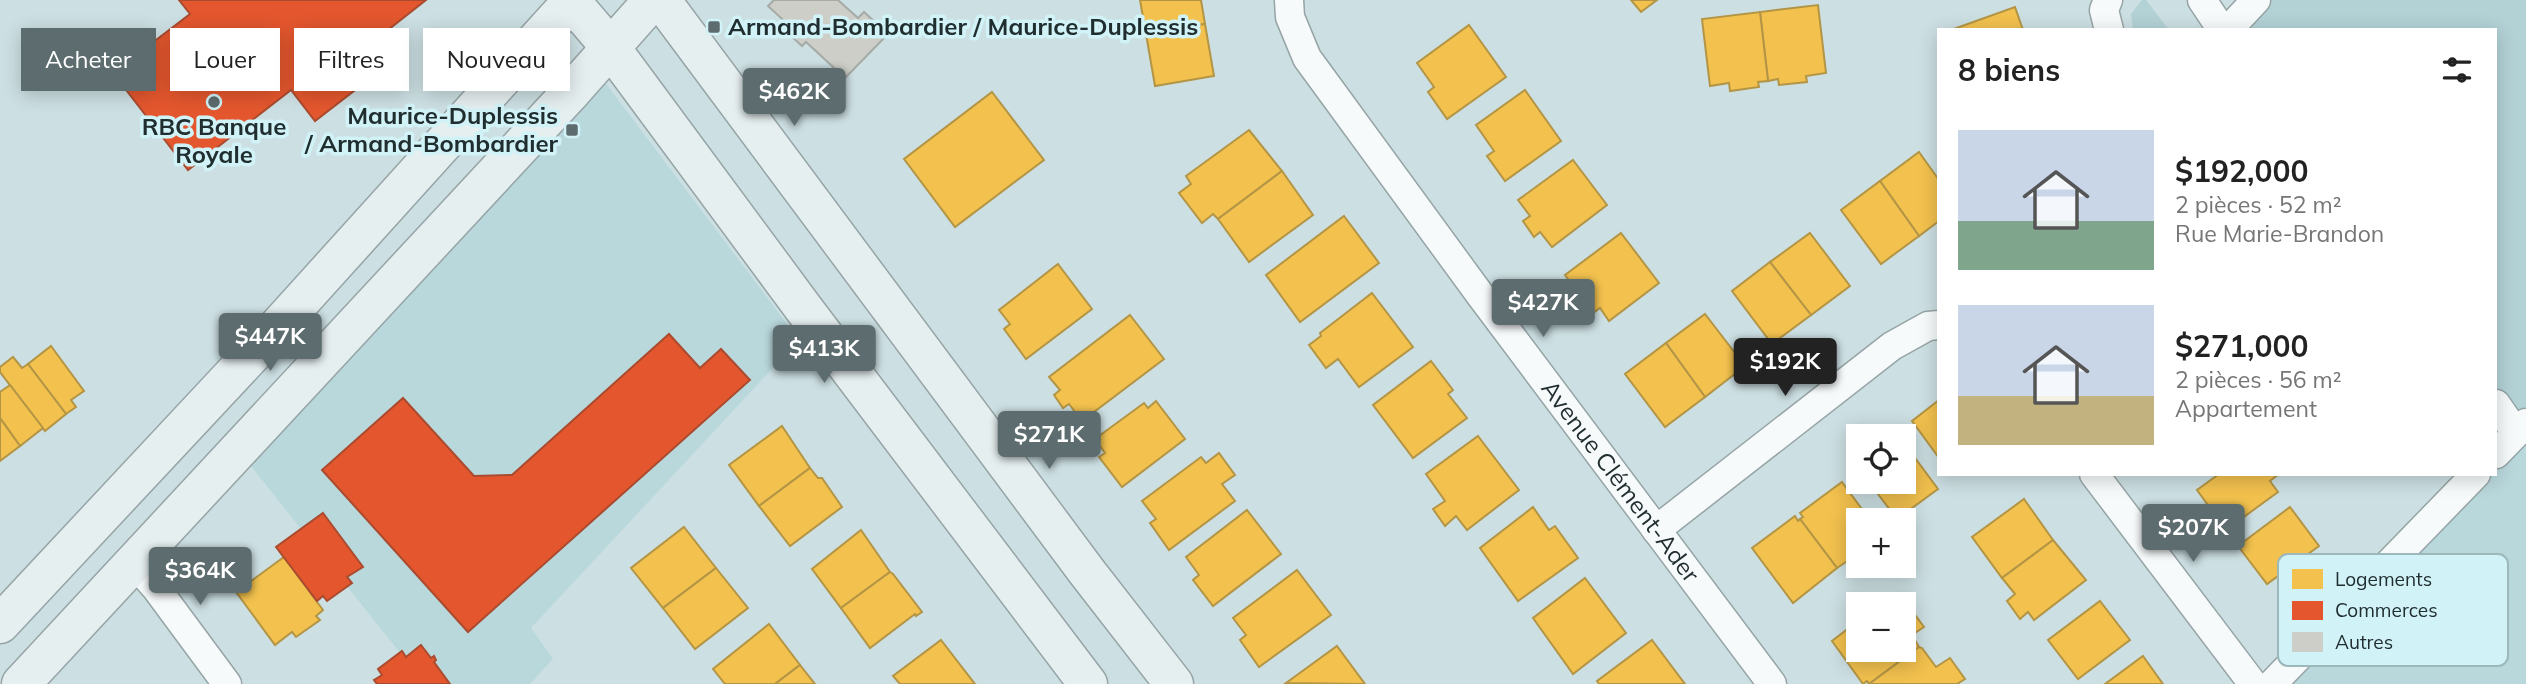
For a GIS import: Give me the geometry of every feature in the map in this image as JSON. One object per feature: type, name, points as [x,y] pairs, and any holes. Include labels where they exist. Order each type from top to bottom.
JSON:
[{"type":"street","points":[[21,684],[653,0]]},
{"type":"street","points":[[661,0],[1087,572],[1174,684]]},
{"type":"street","name":"Avenue Clément-Ader","points":[[1289,0],[1290,17],[1307,58],[1481,296],[1772,684]]},
{"type":"street","points":[[2108,0],[2104,10],[2108,28]]},
{"type":"street","points":[[2202,0],[2221,28]]},
{"type":"street","points":[[2230,28],[2256,0]]},
{"type":"street","points":[[0,624],[273,332],[572,1],[611,48],[1087,684]]},
{"type":"street","points":[[1656,530],[1892,346],[1928,326],[1937,326]]},
{"type":"street","points":[[273,332],[310,372]]},
{"type":"street","points":[[2497,405],[2521,428],[2497,453]]},
{"type":"street","points":[[2096,476],[2253,684]]},
{"type":"street","points":[[2398,554],[2474,476]]},
{"type":"street","points":[[133,562],[156,588],[227,684]]},
{"type":"street","points":[[2272,684],[2289,666]]},
{"type":"shaded area","points":[[2142,0],[2146,0],[2167,28],[2133,28],[2131,14]]},
{"type":"shaded area","points":[[2256,0],[2526,0],[2526,423],[2497,405],[2497,28],[2230,28]]},
{"type":"shaded area","points":[[601,77],[799,340],[531,628],[553,659],[530,684],[425,684],[250,465]]},
{"type":"shaded area","points":[[2526,423],[2526,684],[2261,684],[2279,666],[2508,666],[2508,554],[2393,554],[2472,476],[2497,476],[2497,452]]},
{"type":"building: Logements","points":[[1140,0],[1201,0],[1205,24],[1146,34]]},
{"type":"building: Logements","points":[[1631,0],[1657,0],[1641,12]]},
{"type":"building: Logements","points":[[1818,5],[1826,73],[1806,76],[1807,82],[1779,85],[1778,79],[1768,81],[1760,12]]},
{"type":"building: Logements","points":[[2015,7],[2022,28],[1957,28]]},
{"type":"building: Logements","points":[[1760,12],[1768,81],[1758,82],[1759,87],[1730,91],[1729,83],[1710,86],[1702,19]]},
{"type":"building: Logements","points":[[1205,24],[1214,76],[1155,86],[1146,34]]},
{"type":"building: Logements","points":[[1469,25],[1506,77],[1447,119],[1428,92],[1434,87],[1417,63]]},
{"type":"building: Logements","points":[[1525,90],[1561,141],[1505,181],[1487,156],[1494,151],[1476,125]]},
{"type":"building: Logements","points":[[992,92],[1044,160],[955,227],[904,159]]},
{"type":"building: Logements","points":[[1249,130],[1282,171],[1218,219],[1213,214],[1202,223],[1179,193],[1191,184],[1186,176]]},
{"type":"building: Logements","points":[[1919,152],[1937,177],[1937,222],[1919,236],[1880,181]]},
{"type":"building: Logements","points":[[1573,160],[1607,205],[1552,247],[1540,232],[1534,237],[1523,221],[1530,216],[1518,200]]},
{"type":"building: Logements","points":[[1282,171],[1313,215],[1249,262],[1218,219]]},
{"type":"building: Logements","points":[[1880,181],[1919,236],[1881,264],[1841,210]]},
{"type":"building: Logements","points":[[1344,216],[1379,263],[1300,322],[1266,275]]},
{"type":"building: Logements","points":[[1621,233],[1659,283],[1609,321],[1600,308],[1593,313],[1565,275]]},
{"type":"building: Logements","points":[[1810,233],[1850,286],[1811,315],[1770,262]]},
{"type":"building: Logements","points":[[1770,262],[1811,315],[1772,344],[1732,291]]},
{"type":"building: Logements","points":[[1058,264],[1092,309],[1026,359],[1004,329],[1010,324],[999,310]]},
{"type":"building: Logements","points":[[1372,293],[1413,347],[1359,387],[1338,359],[1326,368],[1309,345],[1321,336],[1320,333]]},
{"type":"building: Logements","points":[[1705,314],[1745,366],[1705,397],[1666,343]]},
{"type":"building: Logements","points":[[1130,315],[1164,359],[1082,421],[1069,404],[1063,408],[1054,395],[1060,390],[1049,377]]},
{"type":"building: Logements","points":[[1666,343],[1705,397],[1665,427],[1625,374]]},
{"type":"building: Logements","points":[[51,346],[84,391],[71,400],[76,407],[66,414],[28,364]]},
{"type":"building: Logements","points":[[13,357],[22,368],[28,364],[66,414],[45,431],[0,372],[0,367]]},
{"type":"building: Logements","points":[[1431,361],[1453,390],[1448,394],[1467,418],[1413,458],[1373,405]]},
{"type":"building: Logements","points":[[10,385],[43,428],[20,446],[0,418],[0,392]]},
{"type":"building: Logements","points":[[1156,401],[1185,439],[1122,487],[1099,457],[1105,453],[1095,439],[1144,403],[1148,408]]},
{"type":"building: Logements","points":[[1937,402],[1937,455],[1916,424],[1912,421]]},
{"type":"building: Logements","points":[[0,418],[20,446],[0,461]]},
{"type":"building: Logements","points":[[782,426],[810,468],[759,506],[729,465]]},
{"type":"building: Logements","points":[[1478,436],[1519,490],[1467,530],[1456,516],[1445,526],[1433,509],[1445,501],[1426,474]]},
{"type":"building: Logements","points":[[1219,453],[1235,475],[1222,484],[1235,501],[1169,550],[1150,523],[1156,519],[1142,501],[1201,457],[1206,463]]},
{"type":"building: Logements","points":[[1916,459],[1938,489],[1912,508],[1889,508],[1878,494],[1916,494]]},
{"type":"building: Logements","points":[[810,468],[818,478],[822,478],[842,507],[790,546],[759,506]]},
{"type":"building: Logements","points":[[2216,476],[2276,476],[2270,481],[2278,492],[2226,530],[2197,490]]},
{"type":"building: Logements","points":[[1842,482],[1846,494],[1851,494],[1861,508],[1846,508],[1846,562],[1837,568],[1800,519],[1803,517],[1800,513]]},
{"type":"building: Logements","points":[[2024,499],[2053,540],[2002,578],[1972,537]]},
{"type":"building: Logements","points":[[1533,507],[1549,530],[1555,526],[1578,558],[1518,601],[1480,548]]},
{"type":"building: Logements","points":[[2290,507],[2319,546],[2308,554],[2278,554],[2278,576],[2267,584],[2238,546]]},
{"type":"building: Logements","points":[[1247,510],[1281,554],[1213,606],[1193,580],[1199,575],[1186,557]]},
{"type":"building: Logements","points":[[1795,516],[1837,568],[1793,603],[1752,548]]},
{"type":"building: Logements","points":[[684,527],[716,568],[663,608],[631,568]]},
{"type":"building: Logements","points":[[861,530],[890,572],[841,608],[812,569]]},
{"type":"building: Logements","points":[[2053,540],[2086,580],[2034,620],[2028,612],[2020,619],[2007,601],[2015,594],[2002,578]]},
{"type":"building: Logements","points":[[284,557],[323,610],[316,616],[320,620],[296,637],[292,632],[275,645],[236,592]]},
{"type":"building: Logements","points":[[716,568],[748,608],[695,649],[663,608]]},
{"type":"building: Logements","points":[[1297,570],[1331,615],[1259,667],[1240,640],[1246,635],[1233,618]]},
{"type":"building: Logements","points":[[890,572],[922,612],[916,616],[915,614],[870,648],[841,608]]},
{"type":"building: Logements","points":[[1585,578],[1626,633],[1573,674],[1533,618]]},
{"type":"building: Logements","points":[[2100,601],[2130,640],[2078,679],[2048,640]]},
{"type":"building: Logements","points":[[1916,616],[1924,627],[1916,632]]},
{"type":"building: Logements","points":[[769,624],[800,665],[775,684],[725,684],[713,669]]},
{"type":"building: Logements","points":[[1846,630],[1846,660],[1832,641]]},
{"type":"building: Logements","points":[[941,640],[975,684],[900,684],[893,676]]},
{"type":"building: Logements","points":[[1652,640],[1685,684],[1599,684],[1597,681]]},
{"type":"building: Logements","points":[[1337,646],[1365,684],[1286,683]]},
{"type":"building: Logements","points":[[1922,648],[1936,667],[1950,658],[1965,679],[1957,684],[1869,684],[1899,662],[1916,662],[1916,649]]},
{"type":"building: Logements","points":[[2143,656],[2163,684],[2105,684]]},
{"type":"building: Logements","points":[[1847,662],[1899,662],[1869,684],[1867,681],[1863,684]]},
{"type":"building: Logements","points":[[800,665],[815,684],[775,684]]},
{"type":"building: Commerces","points":[[179,0],[426,0],[390,28],[294,28],[294,91],[354,91],[315,121],[291,90],[188,170],[127,91],[156,91],[156,40],[170,29],[170,91],[280,91],[280,28],[172,28],[190,14]]},
{"type":"building: Commerces","points":[[669,334],[700,368],[721,349],[750,380],[468,632],[322,470],[403,398],[474,476],[512,475]]},
{"type":"building: Commerces","points":[[323,513],[363,567],[347,577],[352,583],[327,601],[323,596],[317,601],[276,547]]},
{"type":"building: Commerces","points":[[421,645],[431,658],[434,656],[434,662],[450,684],[377,684],[374,680],[382,675],[378,669],[402,651],[406,657]]},
{"type":"building: Autres","points":[[774,0],[838,0],[858,18],[864,12],[888,34],[845,78],[806,42],[802,46],[789,34],[793,29],[768,6]]},
{"type":"place","name":"Armand-Bombardier / Maurice-Duplessis","points":[[714,27]]},
{"type":"place","name":"RBC Banque Royale","points":[[214,102]]},
{"type":"place","name":"Maurice-Duplessis / Armand-Bombardier","points":[[572,130]]}]
